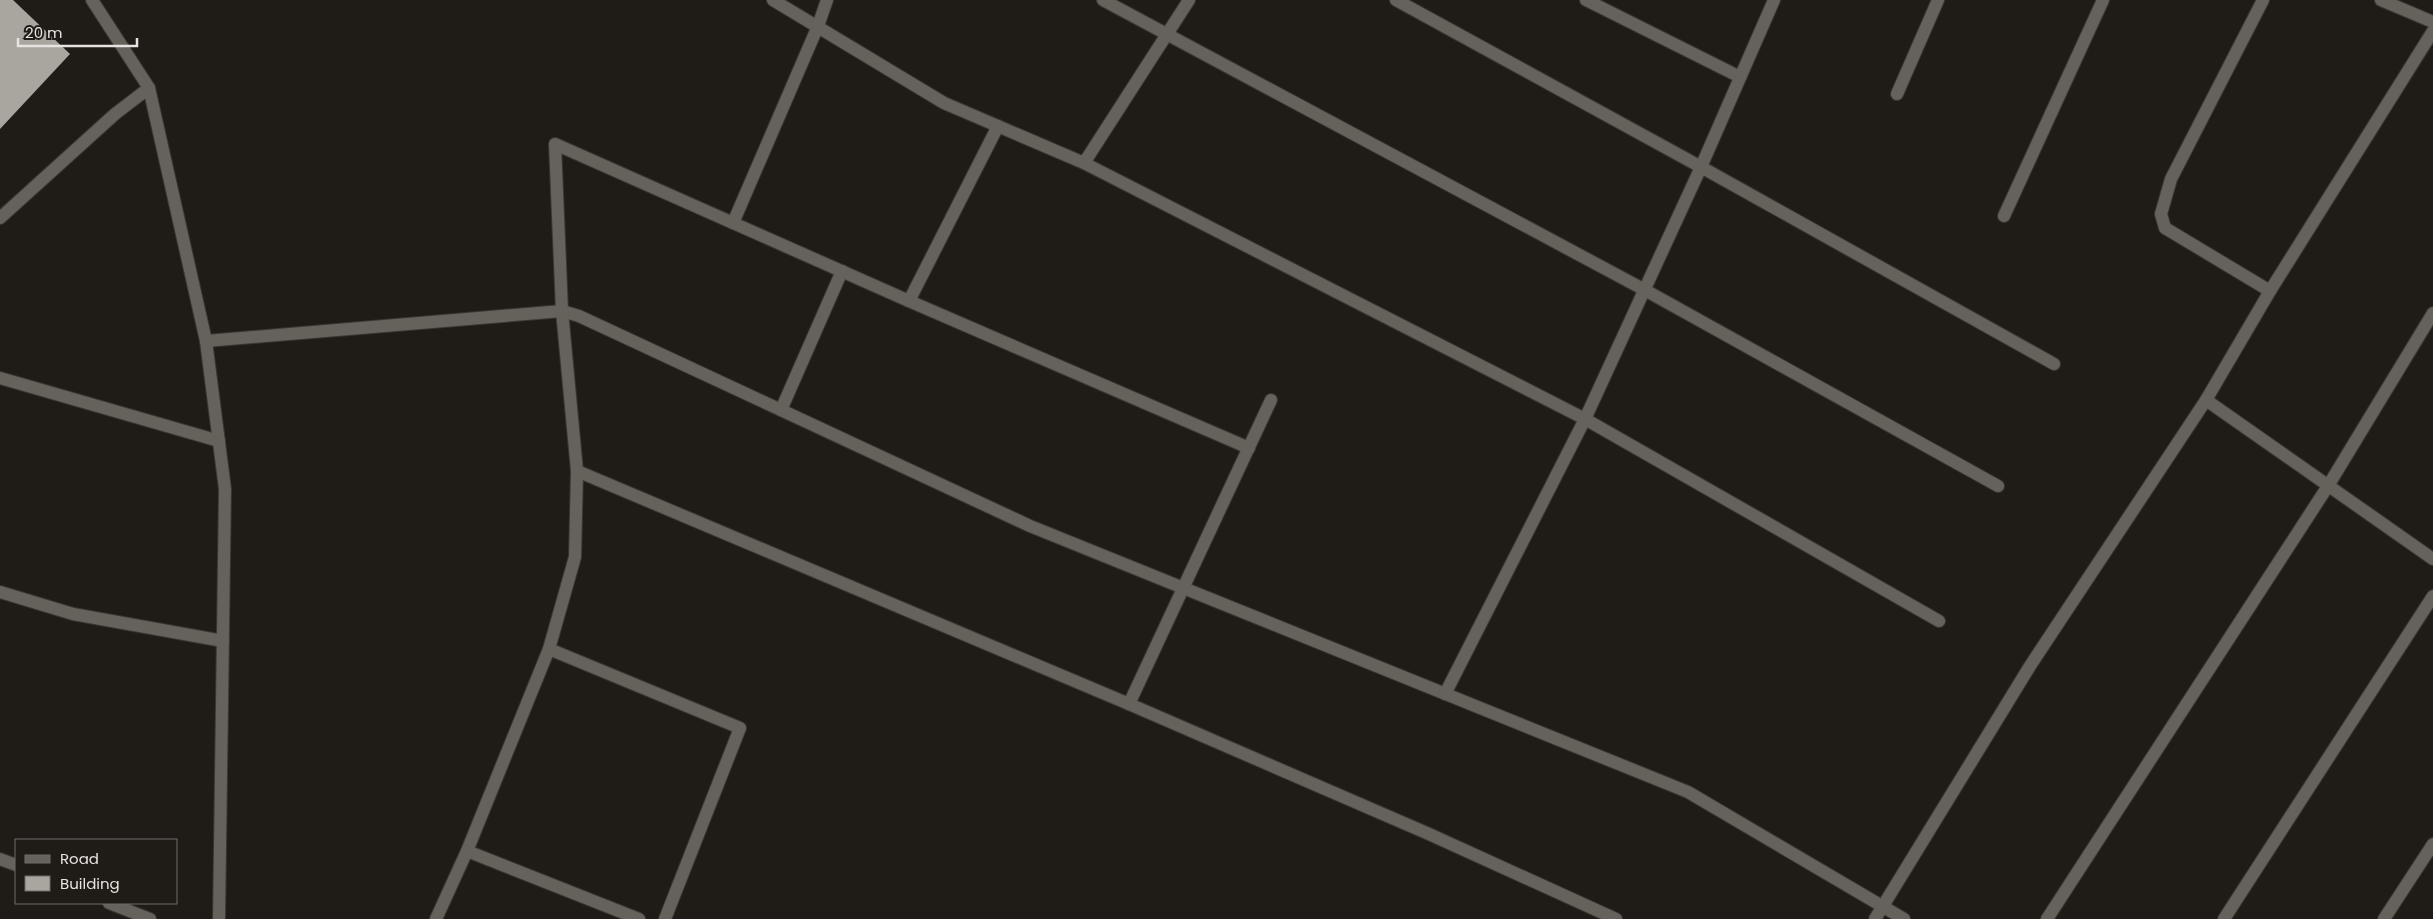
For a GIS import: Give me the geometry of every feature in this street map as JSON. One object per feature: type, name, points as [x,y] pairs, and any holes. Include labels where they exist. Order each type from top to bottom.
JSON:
[{"type":"street","points":[[92,0],[149,88],[206,341],[226,488],[219,919]]},
{"type":"street","points":[[772,0],[944,103],[1084,163],[1585,419],[1939,621]]},
{"type":"street","points":[[734,223],[818,26],[827,0]]},
{"type":"street","points":[[1103,0],[1643,289],[1998,486]]},
{"type":"street","points":[[1084,163],[1189,0]]},
{"type":"street","points":[[1396,0],[1702,167],[2054,364]]},
{"type":"street","points":[[1586,0],[1740,77]]},
{"type":"street","points":[[1445,694],[1585,419],[1643,289],[1702,167],[1774,0]]},
{"type":"street","points":[[1897,94],[1938,0]]},
{"type":"street","points":[[2004,216],[2104,0]]},
{"type":"street","points":[[2263,0],[2171,179],[2161,214],[2165,228],[2270,290]]},
{"type":"street","points":[[2381,0],[2433,22]]},
{"type":"street","points":[[1875,919],[2030,666],[2206,400],[2270,290],[2433,31]]},
{"type":"street","points":[[0,218],[115,114],[149,88]]},
{"type":"street","points":[[909,301],[998,126]]},
{"type":"street","points":[[436,919],[467,850],[549,649],[575,557],[577,471],[562,311],[555,144],[909,301],[1249,448]]},
{"type":"street","points":[[781,410],[842,271]]},
{"type":"street","points":[[206,341],[562,311],[579,316],[1030,526],[1688,792],[1904,919]]},
{"type":"street","points":[[2046,919],[2328,486],[2433,313]]},
{"type":"street","points":[[0,378],[219,441]]},
{"type":"street","points":[[1129,704],[1272,400]]},
{"type":"street","points":[[2206,400],[2433,559]]},
{"type":"street","points":[[577,471],[1129,704],[1429,834],[1616,919]]},
{"type":"street","points":[[0,592],[73,614],[223,640]]},
{"type":"street","points":[[2224,919],[2433,596]]},
{"type":"street","points":[[549,649],[740,728],[665,919]]},
{"type":"street","points":[[2384,919],[2433,844]]},
{"type":"street","points":[[467,850],[639,919]]},
{"type":"street","points":[[0,859],[15,865]]},
{"type":"street","points":[[112,904],[150,919]]},
{"type":"building","points":[[0,0],[13,0],[70,54],[0,129]]}]
